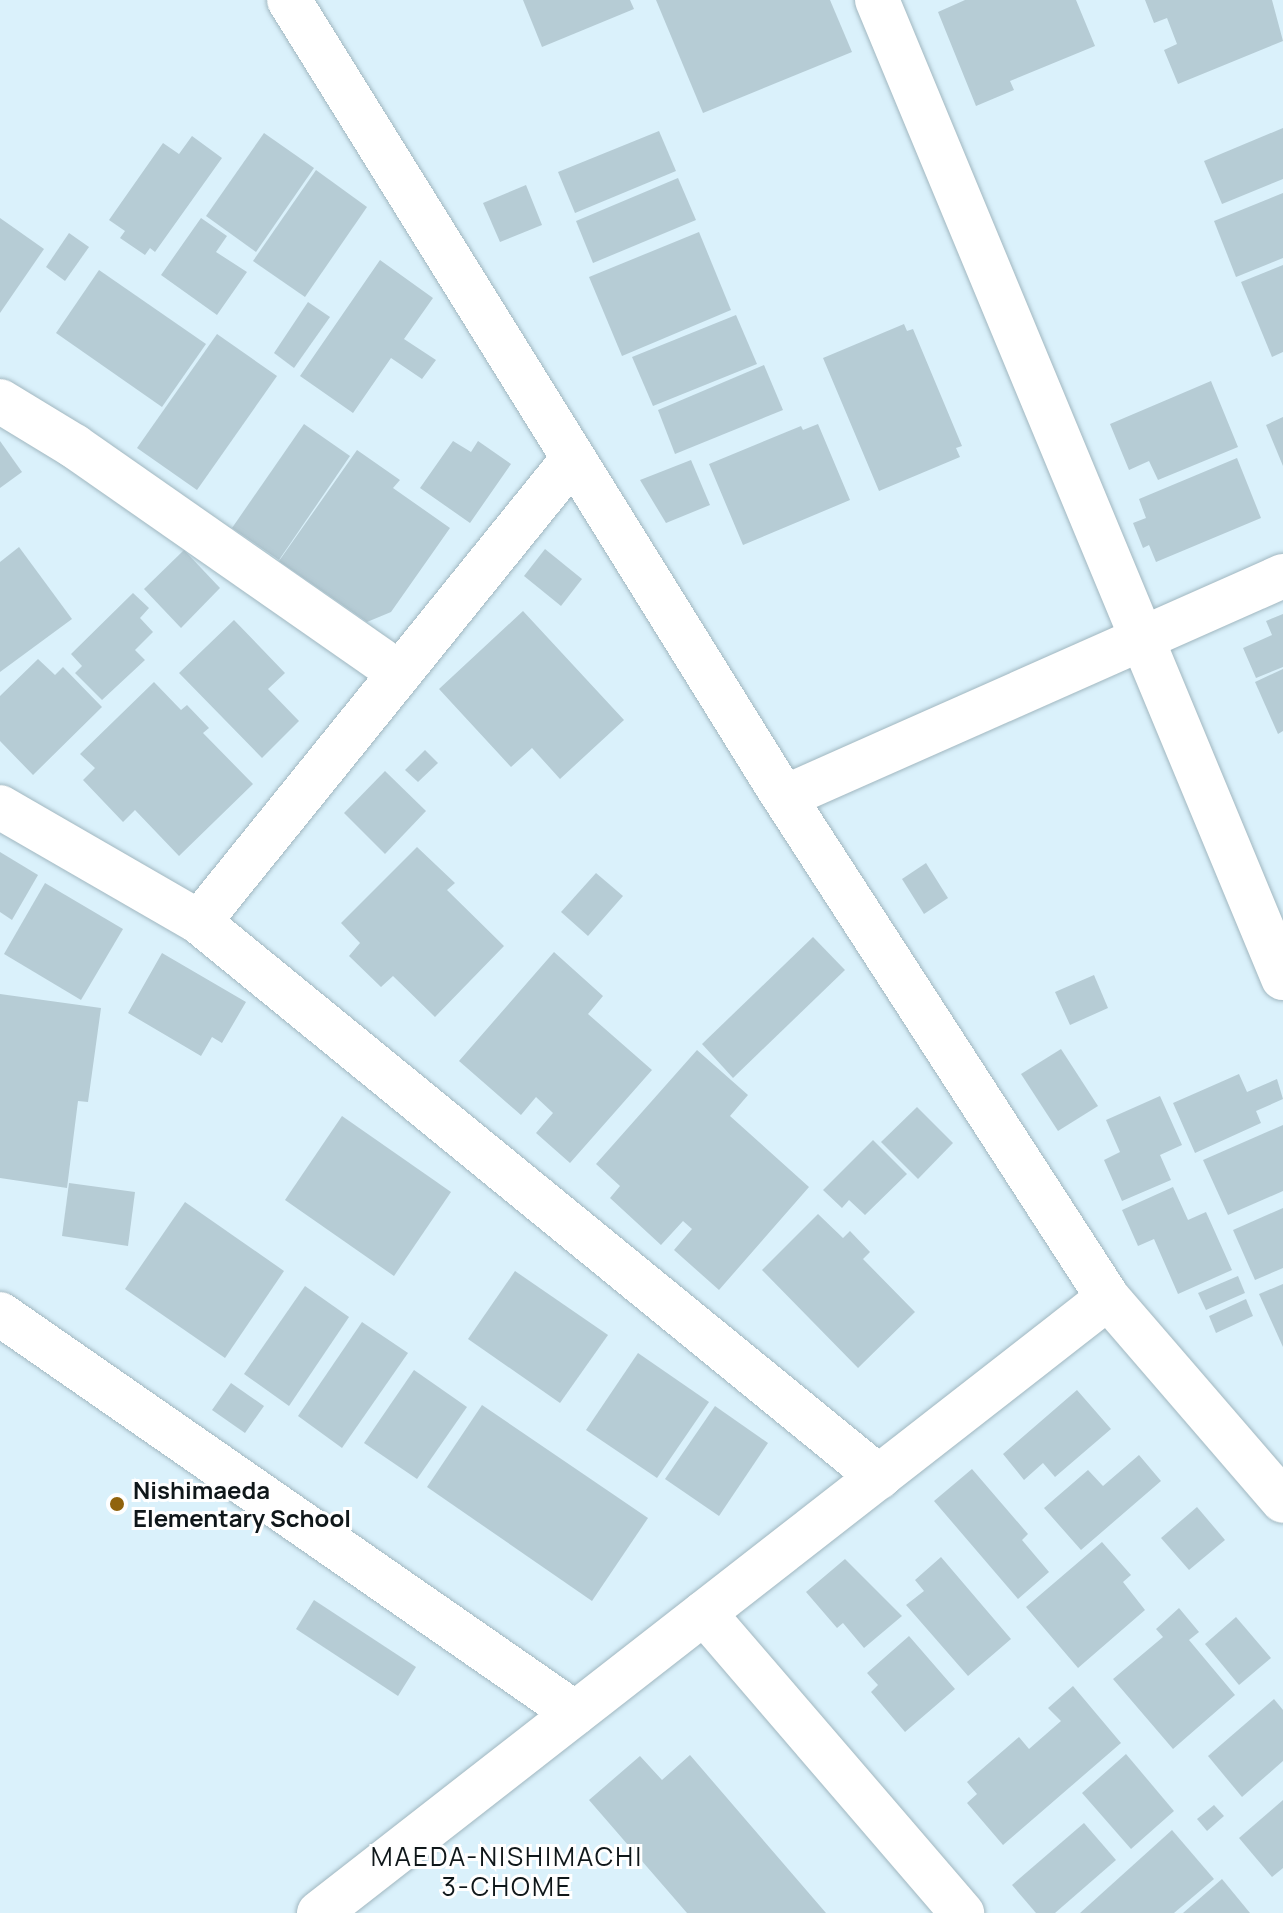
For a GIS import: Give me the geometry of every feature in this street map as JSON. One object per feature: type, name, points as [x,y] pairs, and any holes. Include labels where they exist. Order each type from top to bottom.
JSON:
[{"type":"street","points":[[289,0],[572,460],[1108,1298],[1283,1501]]},
{"type":"street","points":[[877,0],[1283,978]]},
{"type":"street","points":[[0,401],[74,446],[400,673]]},
{"type":"street","points":[[199,922],[572,460]]},
{"type":"street","points":[[785,797],[1283,576]]},
{"type":"street","points":[[0,807],[199,922],[879,1477]]},
{"type":"street","points":[[319,1913],[1108,1298]]},
{"type":"street","points":[[0,1314],[575,1713]]},
{"type":"street","points":[[704,1613],[962,1913]]},
{"type":"building","points":[[523,0],[630,0],[634,9],[542,47]]},
{"type":"building","points":[[656,0],[830,0],[852,52],[703,113]]},
{"type":"building","points":[[965,0],[1076,0],[1095,46],[1010,81],[1014,90],[976,106],[938,12]]},
{"type":"building","points":[[1145,0],[1272,0],[1283,41],[1178,84],[1164,50],[1177,44],[1167,18],[1154,23]]},
{"type":"building","points":[[1283,128],[1283,179],[1222,204],[1204,161]]},
{"type":"building","points":[[659,131],[676,171],[575,213],[558,172]]},
{"type":"building","points":[[264,133],[314,168],[256,252],[206,216]]},
{"type":"building","points":[[192,136],[222,158],[155,252],[150,248],[145,255],[120,238],[125,231],[109,220],[163,143],[179,154]]},
{"type":"building","points":[[316,170],[367,207],[305,297],[253,261]]},
{"type":"building","points":[[678,178],[696,220],[593,263],[576,221]]},
{"type":"building","points":[[526,185],[542,225],[500,242],[483,203]]},
{"type":"building","points":[[1283,193],[1283,258],[1236,277],[1214,221]]},
{"type":"building","points":[[0,218],[44,249],[0,313]]},
{"type":"building","points":[[201,218],[227,236],[216,252],[247,272],[217,315],[161,275]]},
{"type":"building","points":[[699,232],[731,310],[622,356],[589,277]]},
{"type":"building","points":[[69,233],[89,247],[65,281],[46,267]]},
{"type":"building","points":[[380,260],[433,298],[404,339],[436,360],[422,379],[391,358],[353,413],[300,376]]},
{"type":"building","points":[[1283,265],[1283,352],[1272,357],[1241,282]]},
{"type":"building","points":[[99,270],[206,344],[162,407],[56,333]]},
{"type":"building","points":[[308,302],[330,317],[294,368],[274,353]]},
{"type":"building","points":[[736,315],[757,364],[653,406],[632,357]]},
{"type":"building","points":[[904,324],[907,331],[913,329],[962,446],[956,448],[960,457],[879,491],[823,358]]},
{"type":"building","points":[[217,334],[277,376],[197,490],[137,448]]},
{"type":"building","points":[[764,365],[783,410],[675,454],[658,410]]},
{"type":"building","points":[[1211,381],[1238,447],[1158,480],[1149,461],[1129,470],[1110,424]]},
{"type":"building","points":[[1283,417],[1283,466],[1266,425]]},
{"type":"building","points":[[304,424],[350,456],[279,560],[232,528]]},
{"type":"building","points":[[818,424],[850,500],[743,545],[709,464],[801,426],[803,430]]},
{"type":"building","points":[[0,441],[22,472],[0,488]]},
{"type":"building","points":[[453,441],[471,452],[478,441],[511,464],[470,523],[420,488]]},
{"type":"building","points":[[357,450],[400,480],[393,488],[450,528],[391,612],[367,622],[279,561]]},
{"type":"building","points":[[1237,458],[1261,518],[1156,562],[1149,545],[1143,548],[1133,523],[1146,518],[1139,499]]},
{"type":"building","points":[[691,460],[710,505],[666,523],[640,480]]},
{"type":"building","points":[[19,547],[72,619],[0,672],[0,562]]},
{"type":"building","points":[[545,549],[582,579],[561,606],[524,576]]},
{"type":"building","points":[[184,550],[220,588],[181,628],[144,589]]},
{"type":"building","points":[[133,593],[149,608],[140,618],[153,632],[135,650],[145,660],[102,700],[75,673],[82,666],[71,654]]},
{"type":"building","points":[[523,611],[624,720],[560,779],[532,748],[511,767],[439,689]]},
{"type":"building","points":[[1283,614],[1283,667],[1256,678],[1243,648],[1272,635],[1266,621]]},
{"type":"building","points":[[234,620],[285,673],[268,689],[299,721],[262,758],[179,673]]},
{"type":"building","points":[[38,659],[55,675],[63,667],[102,707],[33,775],[0,741],[0,696]]},
{"type":"building","points":[[1283,669],[1283,731],[1278,734],[1255,682]]},
{"type":"building","points":[[154,682],[181,710],[187,705],[209,728],[203,733],[253,784],[179,856],[135,810],[123,822],[83,780],[95,768],[80,754]]},
{"type":"building","points":[[425,750],[438,763],[418,782],[405,770]]},
{"type":"building","points":[[385,771],[426,811],[385,854],[344,813]]},
{"type":"building","points":[[417,847],[455,883],[447,890],[504,946],[435,1017],[393,976],[381,987],[349,956],[360,943],[341,923]]},
{"type":"building","points":[[0,852],[38,875],[12,920],[0,912]]},
{"type":"building","points":[[926,863],[948,898],[924,914],[902,879]]},
{"type":"building","points":[[596,873],[623,896],[588,936],[561,912]]},
{"type":"building","points":[[45,883],[123,929],[81,1000],[4,954]]},
{"type":"building","points":[[813,937],[845,970],[733,1078],[702,1044]]},
{"type":"building","points":[[554,952],[603,996],[588,1014],[652,1070],[570,1163],[536,1133],[553,1113],[536,1097],[521,1115],[459,1061]]},
{"type":"building","points":[[162,953],[246,1002],[222,1043],[212,1037],[201,1056],[128,1013]]},
{"type":"building","points":[[1094,975],[1108,1008],[1070,1025],[1055,992]]},
{"type":"building","points":[[0,994],[101,1008],[88,1102],[78,1101],[67,1188],[0,1178]]},
{"type":"building","points":[[1061,1049],[1098,1106],[1058,1131],[1021,1074]]},
{"type":"building","points":[[697,1050],[748,1095],[730,1116],[809,1187],[719,1290],[674,1250],[692,1229],[683,1221],[661,1245],[610,1198],[620,1186],[596,1164]]},
{"type":"building","points":[[1239,1074],[1247,1092],[1277,1079],[1283,1099],[1256,1111],[1261,1123],[1195,1153],[1173,1103]]},
{"type":"building","points":[[1160,1096],[1182,1145],[1160,1155],[1171,1180],[1122,1201],[1104,1160],[1120,1152],[1106,1120]]},
{"type":"building","points":[[917,1107],[953,1143],[918,1179],[881,1142]]},
{"type":"building","points":[[342,1116],[451,1192],[394,1276],[285,1200]]},
{"type":"building","points":[[1283,1125],[1283,1191],[1228,1215],[1203,1160]]},
{"type":"building","points":[[873,1140],[907,1174],[865,1215],[849,1200],[842,1208],[823,1190]]},
{"type":"building","points":[[69,1183],[135,1192],[128,1246],[62,1236]]},
{"type":"building","points":[[1173,1187],[1188,1220],[1206,1212],[1232,1270],[1178,1294],[1154,1239],[1138,1246],[1122,1210]]},
{"type":"building","points":[[185,1202],[284,1271],[225,1358],[125,1289]]},
{"type":"building","points":[[1283,1208],[1283,1268],[1255,1280],[1233,1230]]},
{"type":"building","points":[[818,1214],[843,1238],[850,1231],[870,1252],[863,1259],[915,1312],[858,1368],[762,1270]]},
{"type":"building","points":[[515,1271],[608,1335],[560,1403],[468,1339]]},
{"type":"building","points":[[1238,1276],[1245,1293],[1206,1310],[1198,1293]]},
{"type":"building","points":[[1283,1284],[1283,1347],[1259,1294]]},
{"type":"building","points":[[305,1286],[349,1317],[289,1406],[244,1374]]},
{"type":"building","points":[[1246,1299],[1253,1316],[1216,1333],[1209,1316]]},
{"type":"building","points":[[362,1322],[408,1353],[342,1448],[298,1416]]},
{"type":"building","points":[[638,1353],[709,1402],[657,1478],[586,1430]]},
{"type":"building","points":[[414,1370],[467,1407],[417,1479],[364,1443]]},
{"type":"building","points":[[231,1383],[264,1406],[245,1433],[212,1410]]},
{"type":"building","points":[[1077,1390],[1111,1429],[1055,1477],[1043,1463],[1024,1480],[1003,1454]]},
{"type":"building","points":[[482,1405],[648,1518],[592,1601],[427,1487]]},
{"type":"building","points":[[715,1406],[768,1443],[719,1516],[665,1479]]},
{"type":"building","points":[[1139,1455],[1161,1481],[1081,1550],[1044,1508],[1088,1470],[1103,1486]]},
{"type":"building","points":[[972,1469],[1028,1534],[1022,1540],[1049,1572],[1018,1599],[934,1501]]},
{"type":"building","points":[[1197,1507],[1225,1540],[1189,1570],[1161,1538]]},
{"type":"building","points":[[1102,1542],[1131,1575],[1123,1582],[1145,1610],[1078,1668],[1026,1607]]},
{"type":"building","points":[[941,1557],[1011,1639],[968,1676],[906,1605],[924,1591],[915,1580]]},
{"type":"building","points":[[845,1559],[902,1616],[864,1648],[843,1623],[837,1628],[806,1592]]},
{"type":"building","points":[[314,1600],[416,1667],[398,1696],[296,1629]]},
{"type":"building","points":[[1179,1608],[1199,1632],[1189,1640],[1235,1695],[1173,1749],[1113,1679],[1163,1637],[1156,1629]]},
{"type":"building","points":[[1236,1617],[1271,1658],[1239,1685],[1205,1644]]},
{"type":"building","points":[[909,1636],[955,1689],[905,1732],[871,1692],[878,1685],[867,1673]]},
{"type":"building","points":[[1073,1686],[1121,1743],[1003,1845],[967,1803],[977,1794],[967,1782],[1019,1737],[1029,1749],[1061,1721],[1048,1708]]},
{"type":"building","points":[[1274,1699],[1283,1710],[1283,1761],[1242,1797],[1208,1756]]},
{"type":"building","points":[[1126,1754],[1174,1811],[1131,1849],[1082,1793]]},
{"type":"building","points":[[690,1755],[826,1913],[687,1913],[589,1800],[640,1756],[662,1780]]},
{"type":"building","points":[[1283,1800],[1283,1868],[1272,1877],[1239,1838]]},
{"type":"building","points":[[1214,1805],[1224,1816],[1207,1831],[1197,1819]]},
{"type":"building","points":[[1084,1823],[1116,1860],[1055,1913],[1036,1913],[1012,1885]]},
{"type":"building","points":[[1172,1830],[1214,1879],[1174,1913],[1080,1913]]},
{"type":"building","points":[[1222,1879],[1250,1913],[1183,1913]]},
{"type":"place","name":"Nishimaeda Elementary School","points":[[117,1504]]},
{"type":"district","name":"MAEDA-NISHIMACHI 3-CHOME","points":[[507,1872]]}]
